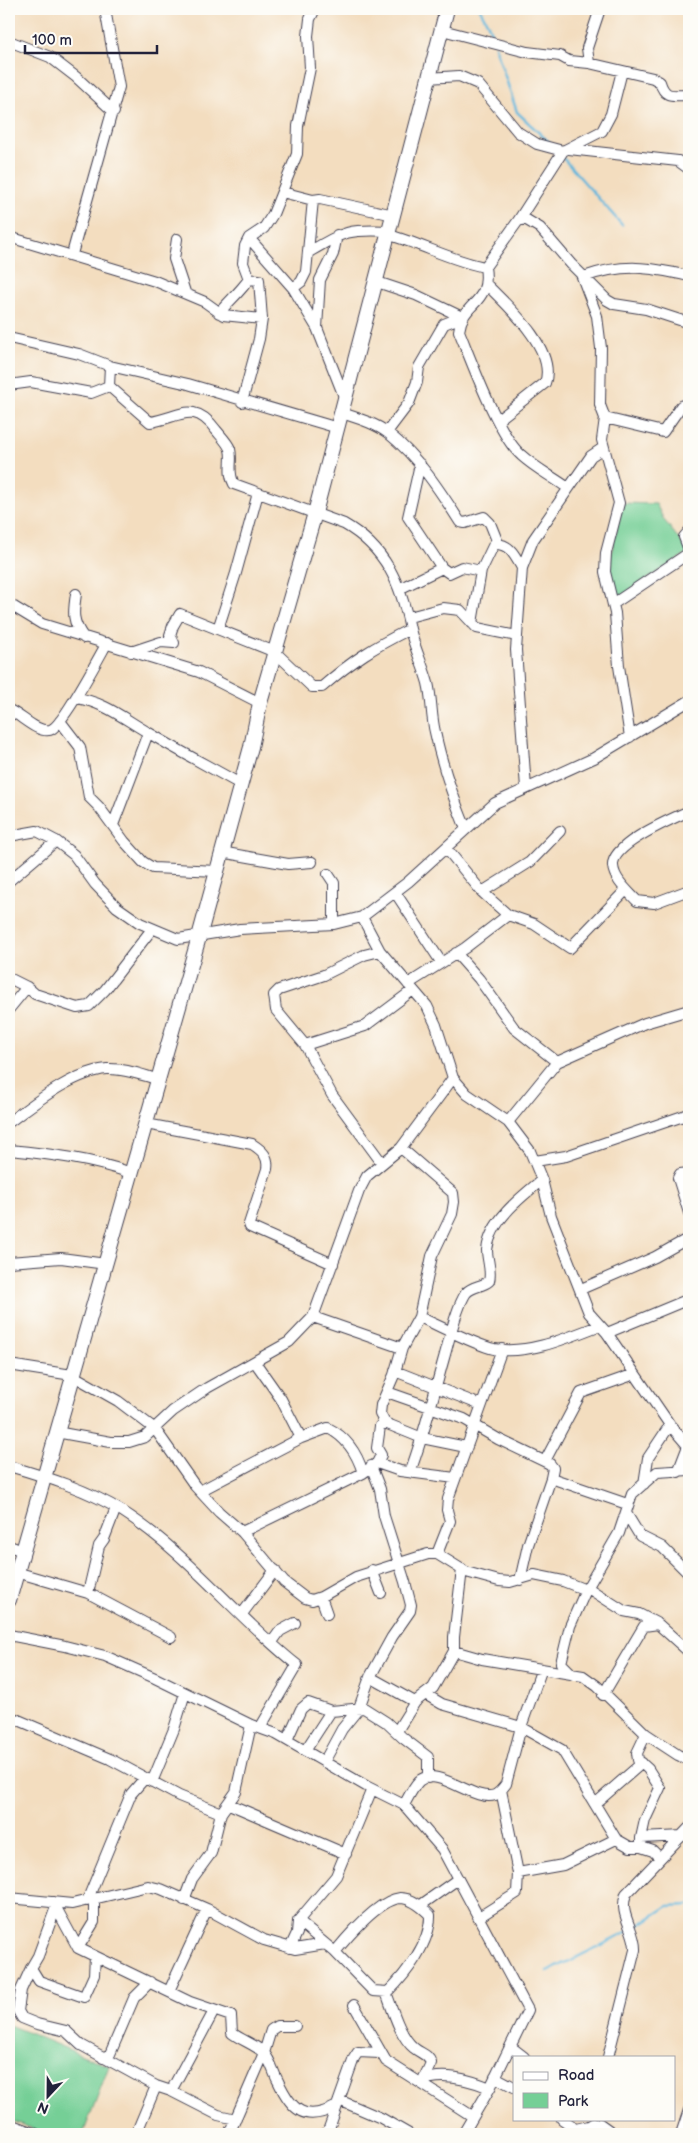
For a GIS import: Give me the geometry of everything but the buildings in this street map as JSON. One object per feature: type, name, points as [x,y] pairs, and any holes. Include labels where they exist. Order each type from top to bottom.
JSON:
[{"type":"main road","points":[[9,1600],[217,870],[260,703],[346,400],[447,9]]},
{"type":"street","points":[[72,254],[114,112],[119,87],[105,9]]},
{"type":"street","points":[[249,279],[243,263],[245,246],[249,238],[264,228],[273,214],[297,154],[298,126],[310,68],[308,36],[310,19],[315,9]]},
{"type":"street","points":[[589,63],[587,48],[600,9]]},
{"type":"street","points":[[442,30],[527,52],[560,56],[569,61],[589,63],[653,78],[660,82],[666,95],[689,95]]},
{"type":"street","points":[[9,41],[50,56],[114,112]]},
{"type":"street","points":[[387,432],[409,403],[417,382],[419,366],[444,324],[462,317],[481,296],[486,286],[484,267],[518,221],[565,150],[602,131],[611,114],[622,71]]},
{"type":"street","points":[[428,78],[459,76],[478,84],[518,132],[537,144],[565,150],[678,161],[689,169]]},
{"type":"street","points":[[282,192],[313,200],[320,199],[394,214]]},
{"type":"street","points":[[293,288],[301,282],[306,272],[313,200]]},
{"type":"street","points":[[518,221],[525,219],[540,228],[582,276],[614,304],[646,309],[689,323]]},
{"type":"street","points":[[309,254],[337,235],[360,230],[390,233],[450,257],[484,267]]},
{"type":"street","points":[[317,328],[320,280],[333,254],[337,235]]},
{"type":"street","points":[[9,237],[62,254],[72,254],[185,292],[205,302],[223,316],[262,319]]},
{"type":"street","points":[[249,238],[293,288],[317,328],[346,400]]},
{"type":"street","points":[[177,239],[174,259],[177,274],[182,280],[185,292]]},
{"type":"street","points":[[309,254],[333,254]]},
{"type":"street","points":[[582,276],[606,269],[650,267],[689,276]]},
{"type":"street","points":[[582,276],[597,316],[601,348],[600,405],[606,418],[602,440],[619,503],[606,553],[605,572],[613,604],[630,737]]},
{"type":"street","points":[[219,313],[231,299],[238,295],[249,279]]},
{"type":"street","points":[[242,402],[259,339],[262,319],[259,280],[249,279]]},
{"type":"street","points":[[377,282],[416,296],[462,317]]},
{"type":"street","points":[[486,286],[524,321],[546,362],[548,377],[546,383],[498,420]]},
{"type":"street","points":[[462,317],[459,331],[498,420],[520,455],[568,488]]},
{"type":"street","points":[[9,338],[79,354],[110,366],[188,384],[242,402],[338,428]]},
{"type":"street","points":[[108,386],[110,366]]},
{"type":"street","points":[[9,385],[31,382],[91,393],[108,386]]},
{"type":"street","points":[[108,386],[150,422],[185,411],[199,414],[209,420],[230,449],[230,478],[234,484],[344,524],[359,532],[375,549],[401,588],[410,628],[428,685],[434,730],[448,783],[466,829]]},
{"type":"street","points":[[606,418],[663,432],[681,406],[689,403]]},
{"type":"street","points":[[342,414],[362,420],[387,432],[420,464],[460,522],[465,523],[484,517],[490,523],[498,544]]},
{"type":"street","points":[[526,788],[520,722],[517,636],[522,568],[533,540],[568,488],[591,456],[603,448]]},
{"type":"street","points":[[420,464],[408,517],[442,568],[449,573],[462,567],[481,572]]},
{"type":"street","points":[[218,629],[258,493]]},
{"type":"street","points":[[613,604],[689,552],[684,537],[689,530]]},
{"type":"street","points":[[472,623],[481,572],[492,547],[498,544],[506,546],[514,554],[522,568]]},
{"type":"street","points":[[401,588],[442,568]]},
{"type":"street","points":[[76,594],[72,616],[75,627],[84,639]]},
{"type":"street","points":[[9,604],[42,624],[84,639],[107,643],[199,672],[260,703]]},
{"type":"street","points":[[409,617],[443,608],[460,610],[472,623],[483,630],[517,636]]},
{"type":"street","points":[[131,652],[161,642],[174,642],[170,636],[180,614],[275,652],[312,687],[322,687],[344,667],[410,628]]},
{"type":"street","points":[[9,710],[39,729],[50,730],[60,721],[76,698],[86,676],[93,670],[107,643]]},
{"type":"street","points":[[76,698],[92,700],[106,706],[148,733],[240,784]]},
{"type":"street","points":[[9,836],[37,831],[56,840],[74,855],[95,884],[117,907],[152,929],[178,939],[198,938],[240,929],[334,924],[362,917],[396,892],[495,803],[594,758],[689,701]]},
{"type":"street","points":[[60,721],[80,746],[89,797],[143,862],[152,868],[217,870]]},
{"type":"street","points":[[113,825],[148,733]]},
{"type":"street","points":[[689,811],[652,828],[628,844],[614,857],[612,865],[615,874],[626,890],[638,901],[654,903],[689,890]]},
{"type":"street","points":[[482,892],[530,862],[560,831]]},
{"type":"street","points":[[9,881],[56,840]]},
{"type":"street","points":[[446,848],[482,892],[508,915],[534,924],[570,948],[626,890]]},
{"type":"street","points":[[221,852],[288,864],[312,862]]},
{"type":"street","points":[[328,874],[334,883],[334,924]]},
{"type":"street","points":[[396,892],[441,962]]},
{"type":"street","points":[[306,1044],[365,1026],[441,962],[508,915]]},
{"type":"street","points":[[362,917],[380,951],[427,1006],[433,1018],[453,1078],[467,1094],[508,1122],[530,1151],[542,1180],[552,1216],[589,1313],[603,1329],[670,1425],[689,1446],[678,1472]]},
{"type":"street","points":[[9,978],[27,987],[35,994],[77,1008],[88,1006],[105,990],[152,929]]},
{"type":"street","points":[[380,951],[364,955],[324,975],[279,990],[274,995],[276,1010],[306,1044],[332,1095],[382,1163]]},
{"type":"street","points":[[456,953],[479,979],[514,1028],[557,1062]]},
{"type":"street","points":[[9,1009],[27,987]]},
{"type":"street","points":[[508,1122],[557,1062],[646,1023],[689,1010]]},
{"type":"street","points":[[9,1122],[50,1093],[75,1079],[107,1069],[133,1072],[157,1079]]},
{"type":"street","points":[[56,1432],[111,1442],[129,1442],[145,1437],[173,1411],[207,1388],[289,1342],[313,1318],[359,1191],[367,1176],[401,1148],[453,1078]]},
{"type":"street","points":[[534,1161],[566,1156],[688,1117]]},
{"type":"street","points":[[146,1124],[252,1144],[262,1151],[268,1161],[267,1169],[249,1224],[250,1227],[333,1264]]},
{"type":"street","points":[[401,1148],[453,1193],[454,1202],[452,1214],[432,1256],[419,1317],[402,1348],[380,1414],[385,1422],[422,1438],[466,1447]]},
{"type":"street","points":[[9,1150],[60,1154],[131,1173]]},
{"type":"street","points":[[689,1173],[680,1174],[678,1178],[689,1213]]},
{"type":"street","points":[[410,1472],[422,1438],[451,1331],[467,1292],[475,1287],[483,1286],[489,1281],[487,1250],[496,1225],[525,1194],[542,1180]]},
{"type":"street","points":[[581,1289],[656,1257],[689,1238]]},
{"type":"street","points":[[9,1262],[61,1258],[106,1264]]},
{"type":"street","points":[[419,1317],[493,1349],[517,1350],[603,1329],[689,1299]]},
{"type":"street","points":[[313,1318],[402,1348]]},
{"type":"street","points":[[437,1554],[450,1522],[447,1510],[448,1499],[502,1349]]},
{"type":"street","points":[[255,1362],[281,1399],[301,1438]]},
{"type":"street","points":[[9,1365],[72,1375],[118,1401],[155,1429],[200,1491],[218,1512],[242,1532],[297,1594],[312,1600],[372,1570],[428,1554],[437,1554],[462,1569],[499,1581],[520,1580],[534,1575],[563,1581],[587,1589],[624,1611],[634,1615],[639,1614],[658,1624],[689,1652]]},
{"type":"street","points":[[395,1371],[481,1404]]},
{"type":"street","points":[[545,1461],[581,1393],[635,1374]]},
{"type":"street","points":[[387,1392],[431,1406],[474,1424],[498,1439],[545,1461],[553,1468],[528,1545],[520,1580]]},
{"type":"street","points":[[242,1532],[370,1467],[381,1455],[377,1448],[380,1426],[385,1422]]},
{"type":"street","points":[[644,1484],[648,1458],[670,1425]]},
{"type":"street","points":[[200,1491],[301,1438],[328,1428],[341,1435],[359,1460],[370,1467],[455,1478]]},
{"type":"street","points":[[9,1466],[44,1476],[116,1508],[166,1544],[297,1665],[256,1727],[236,1792],[230,1804],[221,1813],[211,1853],[192,1879],[184,1900]]},
{"type":"street","points":[[324,1762],[342,1729],[359,1708],[370,1677],[392,1637],[410,1611],[411,1605],[384,1516],[380,1489],[370,1467]]},
{"type":"street","points":[[573,1675],[561,1663],[570,1626],[587,1589],[619,1533],[632,1494],[657,1472],[689,1470]]},
{"type":"street","points":[[551,1478],[626,1508],[640,1536],[662,1547],[689,1574]]},
{"type":"street","points":[[88,1593],[99,1546],[104,1539],[116,1508]]},
{"type":"street","points":[[9,1546],[23,1551]]},
{"type":"street","points":[[397,1731],[415,1702],[433,1688],[454,1651],[462,1569]]},
{"type":"street","points":[[242,1614],[275,1570]]},
{"type":"street","points":[[372,1570],[381,1593]]},
{"type":"street","points":[[16,1572],[88,1593],[171,1637]]},
{"type":"street","points":[[321,1597],[328,1614]]},
{"type":"street","points":[[272,1642],[280,1631],[295,1623]]},
{"type":"street","points":[[603,1695],[644,1626],[658,1624]]},
{"type":"street","points":[[9,1635],[105,1656],[287,1740],[372,1789],[404,1805],[442,1849],[528,2010],[490,2088],[463,2134]]},
{"type":"street","points":[[454,1651],[468,1656],[541,1671],[573,1675],[591,1681],[603,1695],[646,1734],[689,1760]]},
{"type":"street","points":[[404,1805],[419,1781],[428,1778],[442,1780],[482,1795],[493,1796],[501,1790],[506,1784],[521,1727],[541,1671]]},
{"type":"street","points":[[370,1677],[415,1702]]},
{"type":"street","points":[[78,1948],[94,1922],[90,1900],[131,1794],[148,1780],[174,1729],[185,1693]]},
{"type":"street","points":[[425,1694],[442,1704],[521,1727],[562,1750],[616,1838],[630,1847],[641,1842],[686,1832]]},
{"type":"street","points":[[287,1740],[301,1709],[308,1703],[331,1711],[364,1708],[397,1731],[403,1738],[428,1757],[428,1778]]},
{"type":"street","points":[[306,1751],[331,1711]]},
{"type":"street","points":[[9,1716],[110,1759],[179,1796],[221,1813]]},
{"type":"street","points":[[641,1842],[645,1820],[660,1788],[648,1769],[638,1760],[637,1753],[646,1734]]},
{"type":"street","points":[[595,1804],[642,1763]]},
{"type":"street","points":[[290,1948],[297,1933],[298,1921],[336,1876],[372,1789]]},
{"type":"street","points":[[479,1917],[517,1893],[518,1873],[501,1790]]},
{"type":"street","points":[[230,1804],[346,1854]]},
{"type":"street","points":[[608,2056],[635,1943],[623,1910],[623,1900],[626,1894],[686,1832]]},
{"type":"street","points":[[518,1873],[563,1865],[616,1838]]},
{"type":"street","points":[[641,1842],[660,1858]]},
{"type":"street","points":[[420,1905],[458,1879]]},
{"type":"street","points":[[9,1898],[54,1904],[72,1904],[148,1886],[207,1909],[264,1940],[290,1948],[324,1944]]},
{"type":"street","points":[[298,1921],[335,1952],[373,1991],[386,1992],[403,1977],[424,1938],[430,1922],[430,1915],[420,1905],[402,1898],[394,1900],[376,1910],[335,1952]]},
{"type":"street","points":[[54,1904],[78,1948],[169,1991],[214,2011],[231,2016],[232,2033],[264,2053],[278,2082],[295,2108],[303,2114],[321,2114],[338,2103]]},
{"type":"street","points":[[54,1904],[38,1956],[21,1990],[18,2011],[22,2018],[50,2028],[66,2030],[80,2045],[156,2086],[171,2091],[218,2115],[236,2119]]},
{"type":"street","points":[[169,1991],[207,1909]]},
{"type":"street","points":[[31,1968],[39,1981],[84,1997],[94,1975],[95,1956]]},
{"type":"street","points":[[103,2058],[110,2054],[134,1998],[150,1982]]},
{"type":"street","points":[[386,1992],[398,2023],[414,2048],[429,2059],[431,2063],[421,2081]]},
{"type":"street","points":[[354,2005],[386,2061],[421,2081],[472,2116]]},
{"type":"street","points":[[171,2091],[214,2011]]},
{"type":"street","points":[[229,2134],[264,2053],[271,2030],[277,2026],[295,2026]]},
{"type":"street","points":[[511,2047],[523,2056]]},
{"type":"street","points":[[327,2134],[354,2058],[358,2052],[380,2053]]},
{"type":"street","points":[[421,2081],[435,2077],[468,2079],[490,2088]]},
{"type":"street","points":[[495,2077],[513,2086]]},
{"type":"street","points":[[136,2134],[156,2086]]},
{"type":"street","points":[[338,2103],[382,2118],[409,2134]]},
{"type":"street","points":[[681,2134],[689,2110]]},
{"type":"street","points":[[568,2126],[588,2123],[600,2124],[614,2134]]},
{"type":"street","points":[[9,2124],[36,2134]]},
{"type":"green space","points":[[622,503],[656,504],[664,520],[689,552],[615,600],[608,571]]},
{"type":"green space","points":[[9,2025],[109,2066],[83,2134],[47,2134],[9,2120]]},
{"type":"waterway","points":[[480,9],[494,41]]},
{"type":"waterway","points":[[495,46],[517,112],[550,143]]},
{"type":"waterway","points":[[562,157],[622,225]]},
{"type":"waterway","points":[[633,1929],[668,1906],[689,1905]]},
{"type":"waterway","points":[[547,1972],[628,1932]]}]
